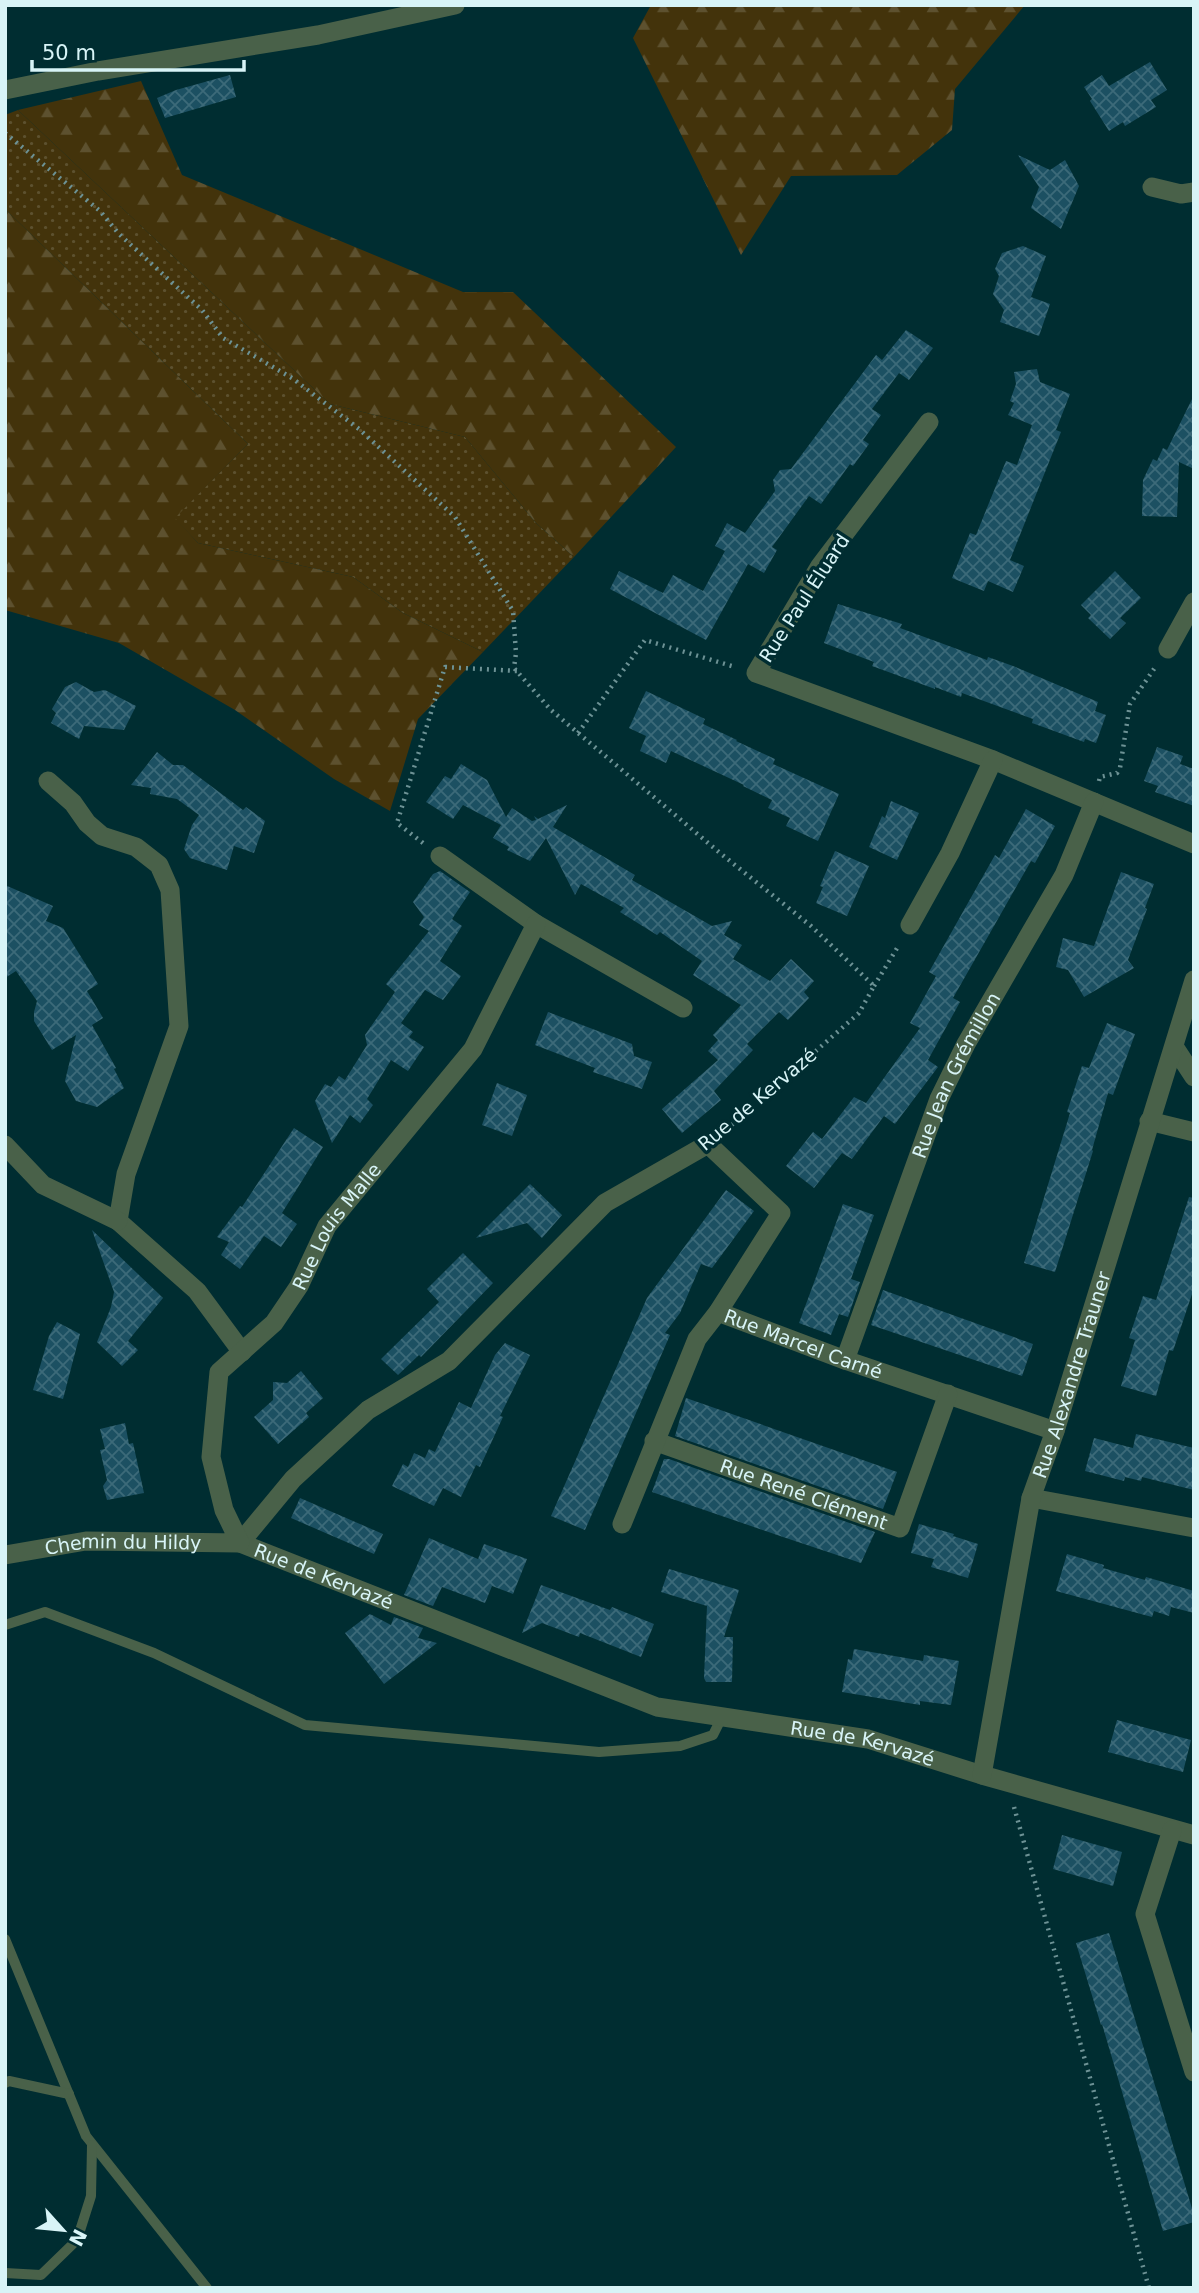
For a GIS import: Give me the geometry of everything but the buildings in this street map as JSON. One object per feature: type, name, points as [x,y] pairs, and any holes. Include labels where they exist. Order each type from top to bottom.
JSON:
[{"type":"street","points":[[5,90],[98,71],[318,35],[455,5]]},
{"type":"street","points":[[1152,187],[1181,194],[1194,192]]},
{"type":"street","name":"Rue Paul Éluard","points":[[929,422],[820,566],[756,673],[993,760],[1194,844]]},
{"type":"street","points":[[1168,649],[1194,602]]},
{"type":"street","points":[[911,925],[950,853],[993,760]]},
{"type":"street","points":[[48,781],[73,803],[87,823],[102,836],[136,847],[159,865],[170,890],[179,1026],[126,1174],[118,1221]]},
{"type":"street","name":"Rue Jean Grémillon","points":[[845,1360],[939,1099],[967,1044],[1064,875],[1094,802]]},
{"type":"street","points":[[440,856],[536,924],[683,1008]]},
{"type":"street","name":"Rue Louis Malle","points":[[240,1543],[224,1510],[211,1457],[219,1372],[274,1323],[293,1296],[327,1226],[473,1049],[536,924]]},
{"type":"street","name":"Rue Alexandre Trauner","points":[[982,1775],[1031,1498],[1055,1431],[1194,981]]},
{"type":"street","points":[[1175,1048],[1194,1077]]},
{"type":"street","points":[[1149,1121],[1194,1132]]},
{"type":"street","name":"Rue Marcel Carné","points":[[708,1144],[782,1213],[718,1312],[845,1360],[1055,1431]]},
{"type":"street","name":"Rue de Kervazé","points":[[708,1144],[605,1203],[449,1361],[368,1410],[293,1479],[240,1543],[657,1707],[868,1739],[982,1775],[1194,1835]]},
{"type":"street","points":[[5,1145],[43,1185],[118,1221],[197,1291],[242,1352]]},
{"type":"street","points":[[622,1524],[696,1339],[718,1312]]},
{"type":"street","name":"Rue René Clément","points":[[654,1441],[900,1528],[948,1394]]},
{"type":"street","points":[[1031,1498],[1194,1528]]},
{"type":"street","name":"Chemin du Hildy","points":[[5,1555],[86,1541],[240,1543]]},
{"type":"street","points":[[1172,1829],[1145,1914],[1194,2072]]},
{"type":"lane","points":[[5,1625],[45,1612],[154,1653],[305,1725],[599,1752],[680,1746],[713,1735],[722,1717]]},
{"type":"lane","points":[[5,1939],[86,2136],[208,2288]]},
{"type":"lane","points":[[5,2083],[9,2081],[69,2094]]},
{"type":"lane","points":[[5,2273],[41,2275],[77,2240],[91,2196],[92,2145]]},
{"type":"path","points":[[5,133],[100,211],[119,234],[202,310],[223,338],[292,378],[337,412],[455,517],[513,611],[516,653],[514,668],[551,710],[811,926],[874,986]]},
{"type":"path","points":[[578,733],[645,640],[756,673]]},
{"type":"path","points":[[1094,802],[1100,776],[1117,773],[1120,768],[1130,704],[1168,649]]},
{"type":"path","points":[[440,856],[397,823],[445,667],[517,671]]},
{"type":"path","name":"Rue de Kervazé","points":[[708,1144],[859,1013],[911,925]]},
{"type":"path","points":[[1007,1782],[1149,2288]]},
{"type":"green space","points":[[651,5],[1025,5],[955,89],[952,130],[897,175],[791,176],[741,255],[633,38]]},
{"type":"green space","points":[[141,81],[182,175],[463,292],[513,292],[676,447],[574,557],[536,523],[465,437],[330,404],[18,110]]},
{"type":"green space","points":[[18,110],[330,404],[465,437],[536,523],[574,557],[483,652],[403,613],[353,577],[198,543],[174,518],[248,444],[5,209],[5,115]]},
{"type":"green space","points":[[5,209],[248,444],[175,518],[198,543],[353,577],[403,613],[483,652],[418,719],[390,811],[334,779],[235,710],[119,643],[5,610]]}]
